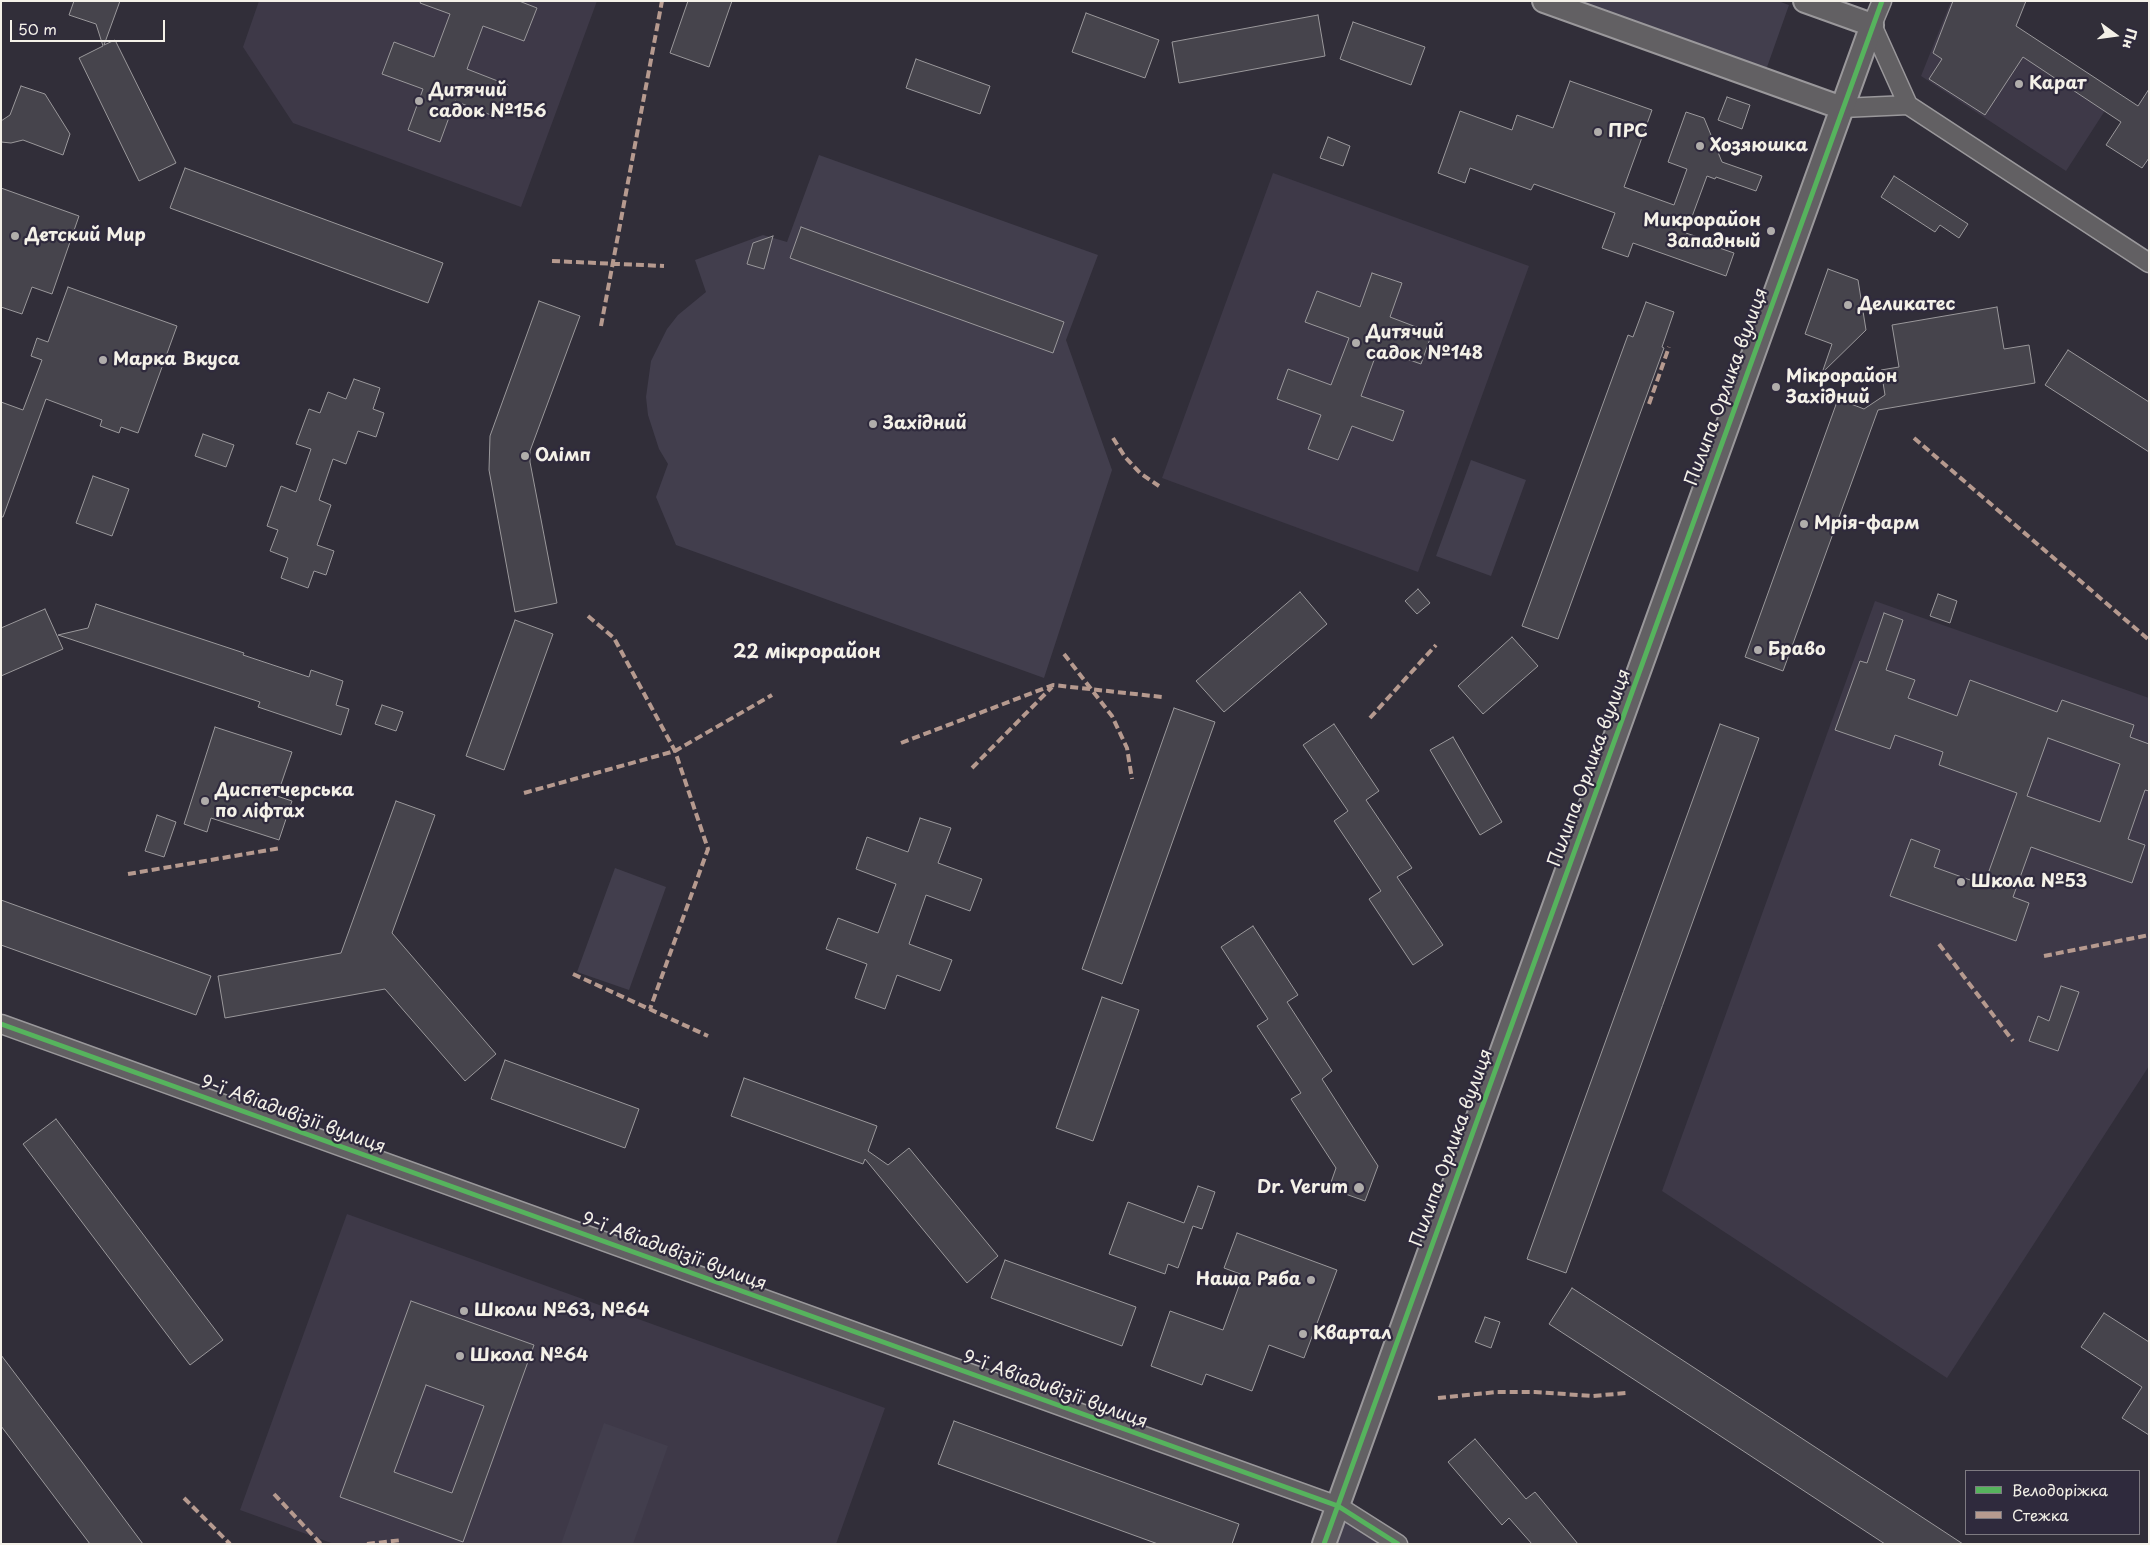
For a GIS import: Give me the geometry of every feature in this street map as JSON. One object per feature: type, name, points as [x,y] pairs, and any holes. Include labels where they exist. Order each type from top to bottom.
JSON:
[{"type":"street","points":[[1544,1],[1842,108],[1908,105]]},
{"type":"street","points":[[1805,1],[1872,25],[1908,105],[2149,263]]},
{"type":"street","name":"Пилипа Орлика вулиця","points":[[1324,1544],[1882,1]]},
{"type":"street","name":"9-ї Авіадивізії вулиця","points":[[1,1024],[1338,1506],[1398,1544]]},
{"type":"shaded area","name":"Дитячий садок №156","points":[[259,1],[597,1],[521,207],[293,123],[243,47]]},
{"type":"shaded area","points":[[1574,1],[1778,1],[1789,5],[1766,70]]},
{"type":"shaded area","name":"Карат","points":[[1951,1],[2025,1],[2016,26],[2117,92],[2066,171],[1921,76]]},
{"type":"shaded area","name":"Західний","points":[[819,155],[1098,255],[1066,340],[1112,470],[1044,678],[676,545],[656,497],[668,464],[659,449],[648,415],[646,397],[651,361],[667,329],[678,315],[706,292],[695,260],[763,235],[787,242]]},
{"type":"shaded area","name":"Дитячий садок №148","points":[[1273,173],[1529,266],[1418,572],[1162,478]]},
{"type":"shaded area","points":[[1471,460],[1526,480],[1491,576],[1436,556]]},
{"type":"shaded area","name":"Школа №53","points":[[1875,601],[2149,698],[2149,1066],[1947,1378],[1662,1191]]},
{"type":"shaded area","points":[[615,868],[666,887],[629,990],[577,972]]},
{"type":"shaded area","name":"Школи №63, №64","points":[[347,1214],[885,1408],[836,1544],[334,1544],[240,1510]]},
{"type":"shaded area","points":[[604,1423],[668,1446],[633,1544],[561,1544]]},
{"type":"shaded area","points":[[1345,1521],[1379,1544],[1337,1544]]},
{"type":"building","points":[[74,1],[120,1],[104,45],[115,40],[176,163],[139,181],[79,58],[103,46],[96,24],[69,15]]},
{"type":"building","points":[[421,1],[519,1],[537,8],[524,41],[483,26],[467,69],[508,85],[496,117],[455,101],[440,142],[408,130],[423,89],[382,74],[394,42],[434,57],[450,14],[420,3]]},
{"type":"building","points":[[688,1],[732,1],[709,67],[670,53]]},
{"type":"building","points":[[1953,1],[2026,1],[2016,26],[2138,106],[2149,89],[2149,158],[2142,168],[2106,145],[2121,122],[2023,57],[1985,115],[1929,79],[1942,59],[1933,53]]},
{"type":"building","points":[[1086,13],[1159,40],[1145,78],[1072,52]]},
{"type":"building","points":[[1318,15],[1325,56],[1179,83],[1172,42]]},
{"type":"building","points":[[1353,22],[1425,47],[1411,85],[1340,59]]},
{"type":"building","points":[[916,59],[990,86],[980,114],[906,88]]},
{"type":"building","points":[[1570,81],[1652,110],[1624,187],[1674,205],[1687,169],[1668,162],[1686,112],[1704,118],[1722,162],[1762,176],[1756,191],[1716,177],[1715,179],[1707,176],[1686,233],[1698,237],[1696,240],[1734,253],[1726,276],[1633,243],[1628,257],[1602,248],[1615,213],[1534,184],[1531,190],[1470,168],[1465,183],[1438,173],[1460,111],[1512,130],[1517,115],[1553,128]]},
{"type":"building","points":[[21,86],[45,94],[70,134],[63,155],[23,140],[11,143],[1,142],[1,121],[10,115]]},
{"type":"building","points":[[1727,97],[1750,105],[1742,129],[1718,120]]},
{"type":"building","points":[[1328,137],[1350,146],[1343,166],[1320,158]]},
{"type":"building","points":[[185,168],[443,263],[428,303],[170,208]]},
{"type":"building","points":[[1894,176],[1968,224],[1959,238],[1940,225],[1935,232],[1881,197]]},
{"type":"building","points":[[1,188],[79,216],[52,294],[32,287],[22,314],[1,307]]},
{"type":"building","points":[[801,227],[1064,322],[1053,353],[790,258]]},
{"type":"building","points":[[773,236],[764,269],[747,264],[753,243]]},
{"type":"building","points":[[1828,269],[1858,280],[1866,330],[1822,373],[1832,344],[1805,334]]},
{"type":"building","points":[[1372,273],[1402,283],[1390,317],[1432,333],[1421,364],[1378,349],[1361,396],[1404,411],[1393,441],[1352,426],[1338,460],[1308,449],[1321,415],[1277,399],[1288,369],[1331,385],[1349,338],[1305,322],[1317,291],[1360,307]]},
{"type":"building","points":[[68,287],[177,326],[138,433],[121,427],[119,433],[100,426],[102,420],[46,399],[3,517],[1,517],[1,402],[23,410],[42,360],[31,356],[37,338],[48,342]]},
{"type":"building","points":[[539,301],[580,316],[530,451],[530,462],[557,603],[515,612],[489,470],[490,436]]},
{"type":"building","points":[[1646,302],[1674,312],[1662,347],[1664,348],[1558,639],[1522,626],[1628,335],[1633,337]]},
{"type":"building","points":[[1997,307],[2004,349],[2029,345],[2035,383],[1878,410],[1783,671],[1745,657],[1838,399],[1864,409],[1885,395],[1881,370],[1899,367],[1892,325]]},
{"type":"building","points":[[2068,350],[2149,402],[2149,452],[2045,385]]},
{"type":"building","points":[[354,379],[380,388],[373,409],[384,413],[376,437],[358,431],[346,464],[333,459],[319,500],[331,505],[317,545],[334,551],[326,575],[314,571],[308,588],[281,578],[288,558],[270,551],[278,530],[267,526],[281,486],[296,492],[311,449],[296,444],[309,409],[320,413],[328,392],[346,399]]},
{"type":"building","points":[[203,434],[234,445],[226,467],[195,456]]},
{"type":"building","points":[[93,476],[129,489],[112,536],[76,523]]},
{"type":"building","points":[[1418,589],[1430,603],[1417,614],[1405,601]]},
{"type":"building","points":[[1300,592],[1327,624],[1224,712],[1196,681]]},
{"type":"building","points":[[1938,594],[1957,601],[1950,623],[1930,616]]},
{"type":"building","points":[[96,604],[244,653],[243,655],[309,677],[311,670],[343,681],[336,705],[349,709],[341,735],[258,707],[260,702],[58,635],[88,628]]},
{"type":"building","points":[[45,609],[63,649],[1,676],[1,628]]},
{"type":"building","points":[[1884,613],[1903,620],[1886,670],[1915,680],[1908,698],[1957,716],[1970,680],[2057,712],[2062,700],[2134,725],[2130,737],[2149,744],[2149,791],[2145,790],[2128,839],[2145,845],[2132,883],[2031,847],[2013,897],[2029,903],[2016,941],[1890,896],[1911,839],[1940,850],[1934,867],[1984,885],[2017,793],[1939,765],[1943,752],[1895,735],[1890,749],[1835,730],[1860,661],[1867,663]],"holes":[[[2048,738],[2120,764],[2100,822],[2027,796]]]},
{"type":"building","points":[[515,620],[553,634],[504,770],[466,756]]},
{"type":"building","points":[[1512,637],[1538,666],[1483,714],[1458,686]]},
{"type":"building","points":[[382,705],[403,712],[396,731],[375,724]]},
{"type":"building","points":[[1174,708],[1215,722],[1122,984],[1082,969]]},
{"type":"building","points":[[1334,724],[1379,791],[1366,800],[1412,868],[1397,877],[1443,945],[1413,965],[1369,899],[1381,891],[1334,821],[1348,811],[1303,745]]},
{"type":"building","points":[[1720,724],[1759,738],[1566,1273],[1527,1259]]},
{"type":"building","points":[[215,727],[292,752],[277,796],[292,801],[279,840],[211,818],[207,832],[184,824]]},
{"type":"building","points":[[1453,737],[1502,822],[1480,835],[1430,750]]},
{"type":"building","points":[[396,801],[435,815],[392,933],[496,1054],[465,1081],[385,989],[225,1018],[218,976],[341,953]]},
{"type":"building","points":[[157,815],[176,822],[164,857],[145,851]]},
{"type":"building","points":[[920,818],[951,828],[938,863],[982,879],[970,911],[926,895],[909,944],[952,960],[940,991],[897,975],[885,1009],[855,998],[867,964],[826,949],[838,918],[878,933],[896,884],[856,869],[867,837],[908,852]]},
{"type":"building","points":[[1,900],[211,976],[196,1015],[1,945]]},
{"type":"building","points":[[1253,926],[1298,995],[1287,1002],[1332,1071],[1322,1079],[1378,1166],[1365,1201],[1329,1188],[1336,1168],[1291,1099],[1301,1093],[1257,1026],[1268,1019],[1221,947]]},
{"type":"building","points":[[2061,986],[2079,992],[2058,1051],[2029,1041],[2038,1016],[2049,1021]]},
{"type":"building","points":[[1102,997],[1139,1010],[1093,1141],[1056,1128]]},
{"type":"building","points":[[505,1060],[639,1109],[625,1148],[491,1099]]},
{"type":"building","points":[[744,1078],[877,1126],[868,1151],[888,1165],[909,1148],[998,1256],[967,1283],[865,1159],[863,1164],[731,1116]]},
{"type":"building","points":[[56,1119],[223,1340],[190,1365],[23,1144]]},
{"type":"building","points":[[1198,1186],[1215,1192],[1202,1229],[1193,1226],[1178,1268],[1168,1264],[1165,1274],[1109,1254],[1128,1202],[1184,1223]]},
{"type":"building","points":[[1237,1233],[1337,1270],[1304,1358],[1269,1345],[1252,1391],[1206,1374],[1202,1385],[1151,1366],[1170,1311],[1223,1330],[1243,1275],[1224,1268]]},
{"type":"building","points":[[1005,1260],[1136,1307],[1122,1346],[991,1298]]},
{"type":"building","points":[[1572,1288],[1963,1544],[1885,1544],[1549,1324]]},
{"type":"building","points":[[411,1301],[534,1345],[463,1542],[340,1497]],"holes":[[[426,1385],[484,1406],[452,1493],[394,1472]]]},
{"type":"building","points":[[2104,1313],[2149,1342],[2149,1435],[2122,1418],[2142,1387],[2081,1347]]},
{"type":"building","points":[[1485,1317],[1500,1322],[1491,1348],[1475,1342]]},
{"type":"building","points":[[1,1355],[143,1544],[90,1544],[1,1426]]},
{"type":"building","points":[[954,1421],[1239,1524],[1232,1544],[1158,1544],[938,1464]]},
{"type":"building","points":[[1475,1439],[1526,1499],[1535,1492],[1578,1544],[1532,1544],[1509,1518],[1502,1525],[1448,1462]]},
{"type":"marked path","points":[[601,326],[662,1]]},
{"type":"marked path","points":[[552,261],[664,266]]},
{"type":"marked path","points":[[1649,404],[1669,347]]},
{"type":"marked path","points":[[1113,438],[1125,457],[1140,473],[1159,486]]},
{"type":"marked path","points":[[1914,438],[2149,640]]},
{"type":"marked path","points":[[588,616],[614,638],[675,751],[708,849],[650,1009]]},
{"type":"marked path","points":[[1370,718],[1436,645]]},
{"type":"marked path","points":[[1064,654],[1112,716],[1127,748],[1132,779]]},
{"type":"marked path","points":[[901,743],[1053,685],[1162,697]]},
{"type":"marked path","points":[[972,768],[1052,687]]},
{"type":"marked path","points":[[524,793],[675,751],[772,695]]},
{"type":"marked path","points":[[128,874],[281,848]]},
{"type":"marked path","points":[[2044,956],[2149,935]]},
{"type":"marked path","points":[[1939,944],[2013,1041]]},
{"type":"marked path","points":[[573,974],[708,1036]]},
{"type":"marked path","points":[[1438,1398],[1497,1392],[1535,1392],[1593,1396],[1626,1393]]},
{"type":"marked path","points":[[274,1494],[321,1544]]},
{"type":"marked path","points":[[184,1498],[230,1544]]},
{"type":"marked path","points":[[367,1544],[402,1540]]},
{"type":"cycle path","points":[[1324,1544],[1882,1]]},
{"type":"cycle path","points":[[1,1024],[1338,1506],[1398,1544]]},
{"type":"place","name":"Карат","points":[[2019,84]]},
{"type":"place","name":"Дитячий садок №156","points":[[419,101]]},
{"type":"place","name":"ПРС","points":[[1598,132]]},
{"type":"place","name":"Хозяюшка","points":[[1700,146]]},
{"type":"place","name":"Микрорайон Западный","points":[[1771,231]]},
{"type":"place","name":"Детский Мир","points":[[15,236]]},
{"type":"place","name":"Деликатес","points":[[1848,305]]},
{"type":"place","name":"Дитячий садок №148","points":[[1356,343]]},
{"type":"place","name":"Марка Вкуса","points":[[103,360]]},
{"type":"place","name":"Мікрорайон Західний","points":[[1776,387]]},
{"type":"place","name":"Західний","points":[[873,424]]},
{"type":"place","name":"Олімп","points":[[525,456]]},
{"type":"place","name":"Мрія-фарм","points":[[1804,524]]},
{"type":"place","name":"Браво","points":[[1758,650]]},
{"type":"place","name":"Диспетчерська по ліфтах","points":[[205,801]]},
{"type":"place","name":"Школа №53","points":[[1961,882]]},
{"type":"place","name":"Dr. Verum","points":[[1359,1188]]},
{"type":"place","name":"Наша Ряба","points":[[1311,1280]]},
{"type":"place","name":"Школи №63, №64","points":[[464,1311]]},
{"type":"place","name":"Квартал","points":[[1303,1334]]},
{"type":"place","name":"Школа №64","points":[[460,1356]]},
{"type":"district","name":"22 мікрорайон","points":[[807,653]]}]
